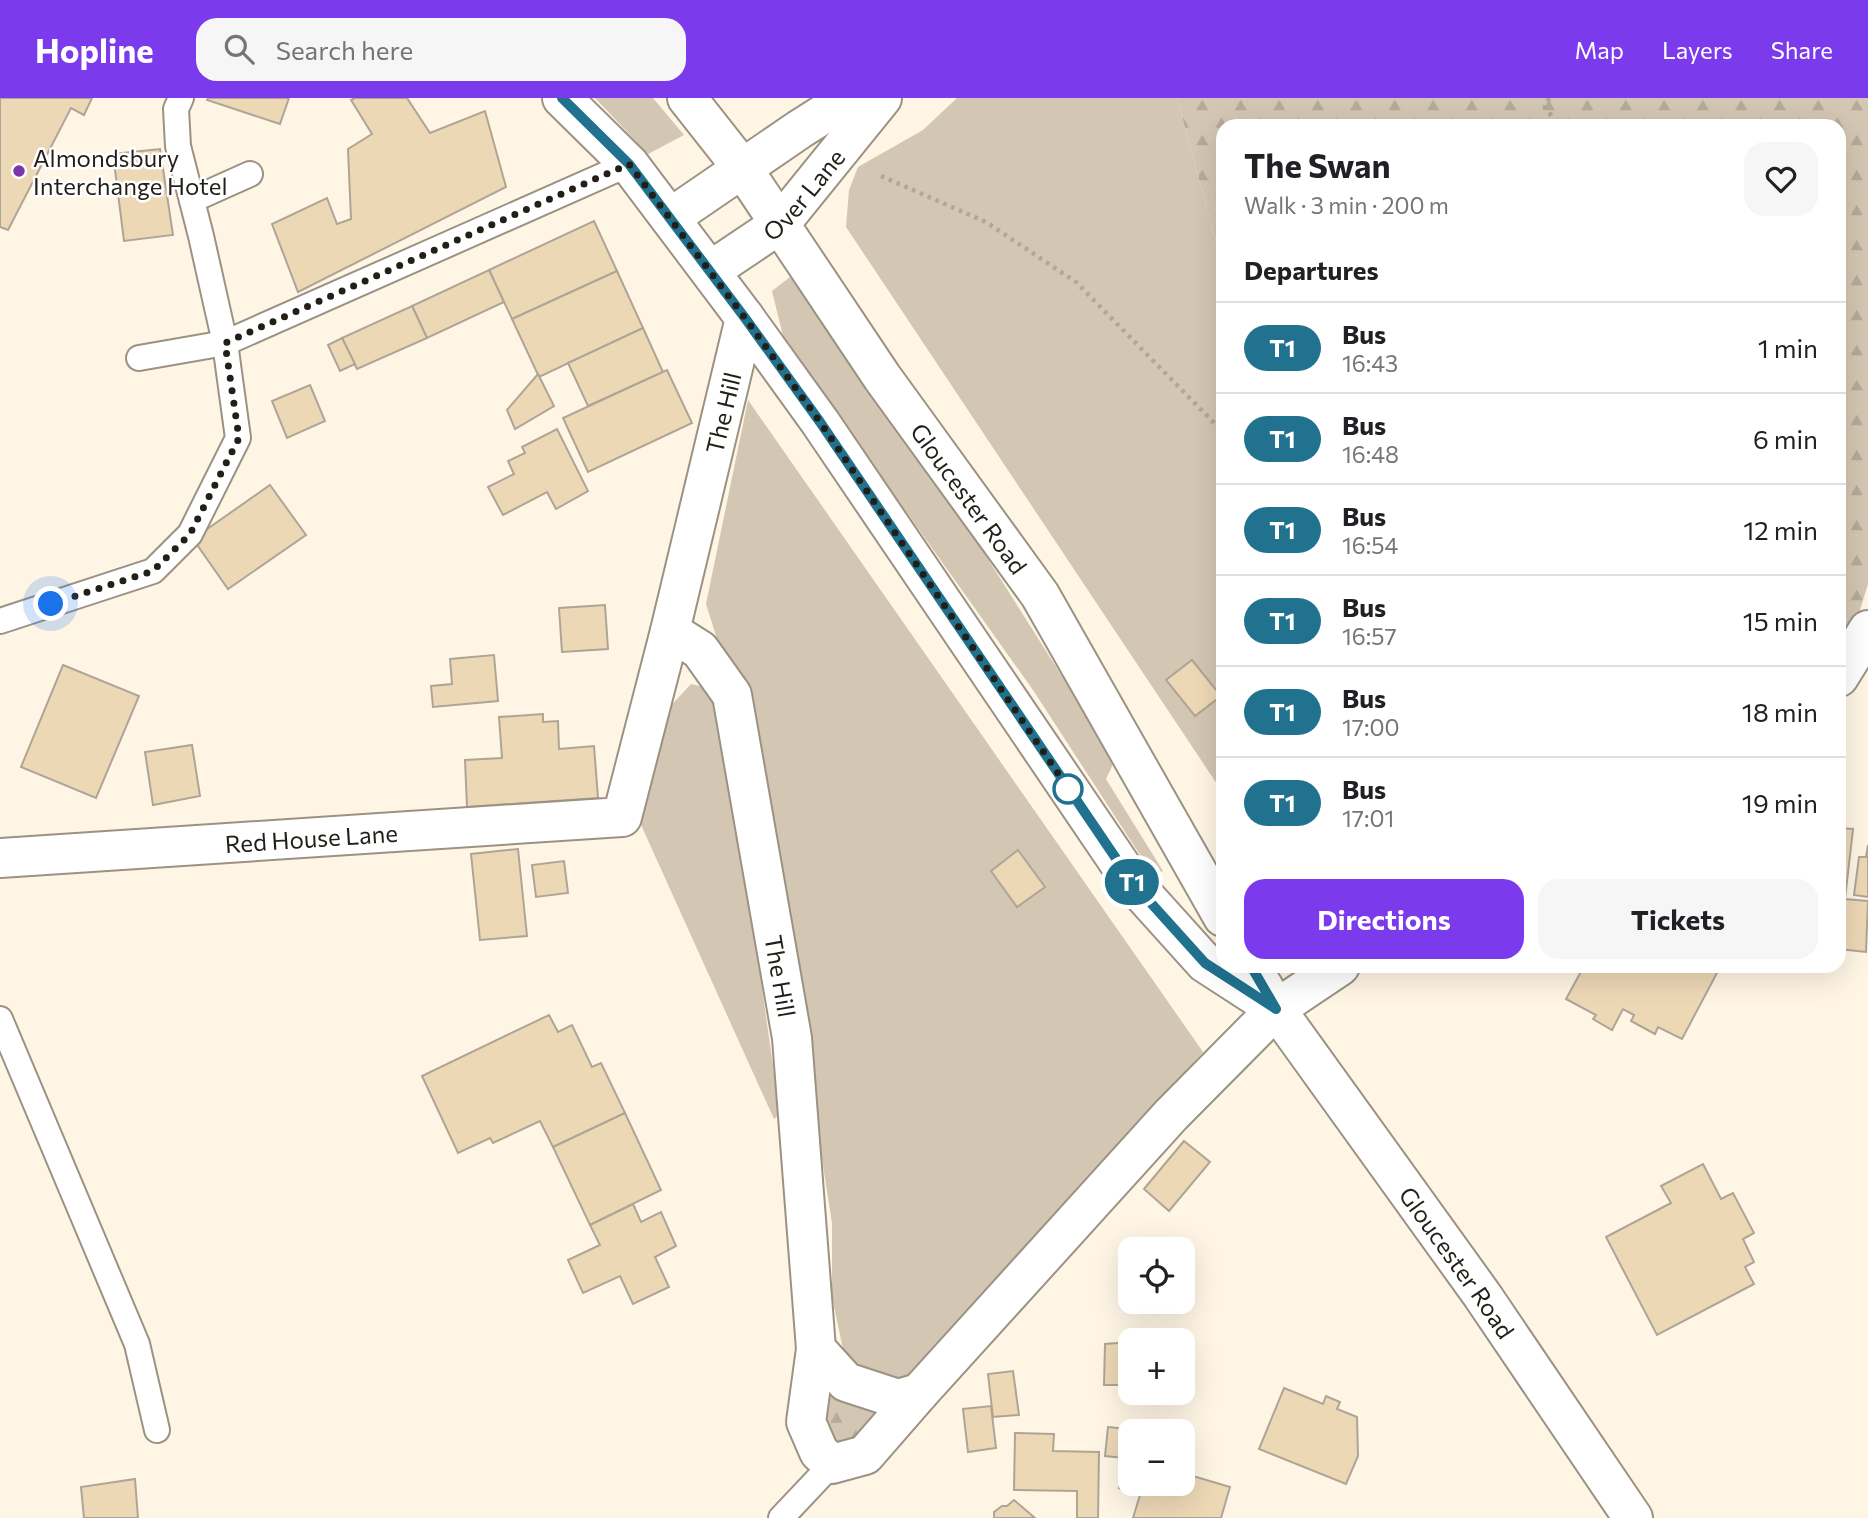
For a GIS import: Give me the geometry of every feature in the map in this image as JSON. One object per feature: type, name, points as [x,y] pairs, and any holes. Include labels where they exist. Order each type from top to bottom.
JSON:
[{"type":"street","name":"Gloucester Road","points":[[562,98],[629,164],[710,271],[820,422],[1132,882],[1205,963],[1216,970]]},
{"type":"street","name":"Gloucester Road","points":[[687,98],[743,169],[882,377],[1040,596],[1216,905]]},
{"type":"street","name":"Over Lane","points":[[670,218],[849,98]]},
{"type":"street","name":"Over Lane","points":[[710,271],[780,224],[882,98]]},
{"type":"street","name":"The Hill","points":[[622,817],[745,318]]},
{"type":"street","points":[[1846,666],[1868,630]]},
{"type":"street","name":"The Hill","points":[[670,631],[700,650],[732,695],[792,1038],[816,1349],[806,1422],[819,1452],[832,1464]]},
{"type":"street","name":"Red House Lane","points":[[0,858],[622,817]]},
{"type":"street","name":"Gloucester Road","points":[[1220,973],[1276,1009]]},
{"type":"street","name":"Gloucester Road","points":[[1255,973],[1276,1009],[1482,1295],[1633,1518]]},
{"type":"street","points":[[832,1464],[865,1455],[1171,1115],[1276,1009],[1330,973]]},
{"type":"street","points":[[816,1349],[846,1382],[898,1399],[919,1393]]},
{"type":"lane","points":[[0,621],[153,571],[190,534],[239,438],[225,343],[178,146],[176,109],[181,98]]},
{"type":"lane","points":[[139,358],[225,343],[629,164]]},
{"type":"lane","points":[[192,200],[250,174]]},
{"type":"lane","points":[[0,1019],[137,1344],[157,1430]]},
{"type":"lane","points":[[781,1518],[832,1464]]},
{"type":"path","points":[[1549,98],[1545,107],[1554,119]]},
{"type":"path","points":[[871,172],[986,222],[1076,282],[1216,425]]},
{"type":"green space","points":[[595,98],[653,98],[684,135],[648,154]]},
{"type":"green space","points":[[957,98],[1177,98],[1216,242],[1216,782],[846,227],[849,190],[858,167],[923,130]]},
{"type":"green space","points":[[1177,98],[1868,98],[1868,584],[1859,613],[1846,634],[1846,119],[1216,119],[1216,242]]},
{"type":"green space","points":[[790,277],[962,518],[1115,760],[1106,779],[1163,871],[1153,875],[1033,690],[784,340],[772,291]]},
{"type":"green space","points":[[748,400],[1203,1052],[920,1381],[899,1388],[858,1368],[843,1349],[832,1297],[832,1223],[751,706],[718,642],[706,604]]},
{"type":"green space","points":[[691,684],[713,689],[723,717],[780,1114],[774,1119],[637,816],[665,712]]},
{"type":"green space","points":[[822,1376],[894,1408],[863,1448],[823,1446]]},
{"type":"building","name":"Almondsbury Interchange Hotel","points":[[0,98],[92,98],[84,115],[71,108],[8,230],[0,227]]},
{"type":"building","points":[[289,98],[280,124],[207,100]]},
{"type":"building","points":[[407,98],[430,133],[485,111],[506,187],[298,292],[272,224],[327,198],[337,224],[351,219],[348,149],[372,134],[351,100]]},
{"type":"building","points":[[160,149],[173,235],[124,241],[113,154]]},
{"type":"building","points":[[594,221],[617,271],[512,319],[489,270]]},
{"type":"building","points":[[489,270],[504,302],[427,338],[412,306]]},
{"type":"building","points":[[617,271],[643,328],[539,377],[512,319]]},
{"type":"building","points":[[412,306],[427,338],[357,369],[342,338]]},
{"type":"building","points":[[643,328],[663,372],[588,406],[568,363]]},
{"type":"building","points":[[342,338],[355,364],[340,371],[328,345]]},
{"type":"building","points":[[667,370],[692,423],[588,472],[563,418]]},
{"type":"building","points":[[538,374],[554,406],[515,429],[507,410]]},
{"type":"building","points":[[310,385],[325,421],[287,438],[272,401]]},
{"type":"building","points":[[557,429],[588,491],[556,509],[547,492],[503,515],[488,487],[514,474],[508,461],[525,453],[522,447]]},
{"type":"building","points":[[270,485],[306,535],[228,589],[193,539]]},
{"type":"building","points":[[605,605],[608,649],[562,652],[559,608]]},
{"type":"building","points":[[494,655],[498,701],[433,707],[431,686],[452,684],[450,659]]},
{"type":"building","points":[[1192,660],[1216,690],[1216,700],[1195,716],[1166,680]]},
{"type":"building","points":[[63,665],[139,696],[96,798],[21,767]]},
{"type":"building","points":[[543,714],[543,722],[558,721],[559,749],[594,746],[598,798],[467,807],[465,760],[502,758],[499,717]]},
{"type":"building","points":[[192,745],[200,796],[153,805],[145,752]]},
{"type":"building","points":[[1846,828],[1853,829],[1846,890]]},
{"type":"building","points":[[1868,845],[1868,897],[1854,895],[1859,857],[1866,857]]},
{"type":"building","points":[[518,849],[527,936],[480,940],[471,854]]},
{"type":"building","points":[[1018,850],[1045,887],[1017,907],[991,871]]},
{"type":"building","points":[[564,861],[568,893],[536,897],[532,865]]},
{"type":"building","points":[[1846,899],[1868,901],[1866,952],[1846,950]]},
{"type":"building","points":[[1580,973],[1717,973],[1682,1039],[1658,1027],[1655,1034],[1631,1021],[1634,1015],[1623,1009],[1612,1030],[1593,1019],[1596,1015],[1566,999]]},
{"type":"building","points":[[549,1015],[558,1032],[572,1025],[592,1067],[601,1063],[625,1113],[553,1147],[540,1121],[493,1143],[490,1138],[458,1153],[422,1076]]},
{"type":"building","points":[[625,1113],[661,1190],[590,1225],[553,1147]]},
{"type":"building","points":[[1184,1141],[1210,1162],[1169,1211],[1144,1189]]},
{"type":"building","points":[[1703,1164],[1721,1199],[1733,1193],[1754,1233],[1743,1239],[1754,1262],[1745,1267],[1754,1284],[1657,1335],[1606,1237],[1671,1203],[1661,1186]]},
{"type":"building","points":[[633,1204],[641,1222],[661,1212],[676,1246],[655,1257],[669,1287],[633,1304],[620,1276],[583,1293],[568,1260],[600,1245],[590,1225]]},
{"type":"building","points":[[1118,1343],[1118,1385],[1104,1385],[1105,1344]]},
{"type":"building","points":[[1013,1371],[1019,1415],[993,1417],[988,1374]]},
{"type":"building","points":[[1284,1388],[1323,1404],[1326,1396],[1340,1402],[1337,1409],[1357,1417],[1358,1456],[1346,1484],[1259,1449]]},
{"type":"building","points":[[991,1406],[996,1448],[968,1452],[963,1409]]},
{"type":"building","points":[[1108,1427],[1118,1428],[1118,1457],[1105,1456]]},
{"type":"building","points":[[1015,1433],[1054,1434],[1053,1451],[1099,1452],[1098,1518],[1077,1518],[1077,1491],[1014,1490]]},
{"type":"building","points":[[1195,1477],[1230,1487],[1221,1518],[1133,1518],[1140,1496],[1195,1496]]},
{"type":"building","points":[[135,1479],[138,1518],[84,1518],[81,1487]]},
{"type":"building","points":[[1014,1500],[1035,1518],[994,1518],[994,1512]]},
{"type":"bus line","name":"T1","points":[[562,98],[629,164],[745,318],[820,422],[1132,882],[1205,963],[1216,970]]},
{"type":"bus line","name":"T1","points":[[1220,973],[1276,1009],[1255,973]]},
{"type":"place","name":"Almondsbury Interchange Hotel","points":[[19,171]]},
{"type":"route","points":[[51,604],[153,571],[190,534],[239,438],[225,343],[629,164],[820,422],[1072,794],[1068,789]]}]
